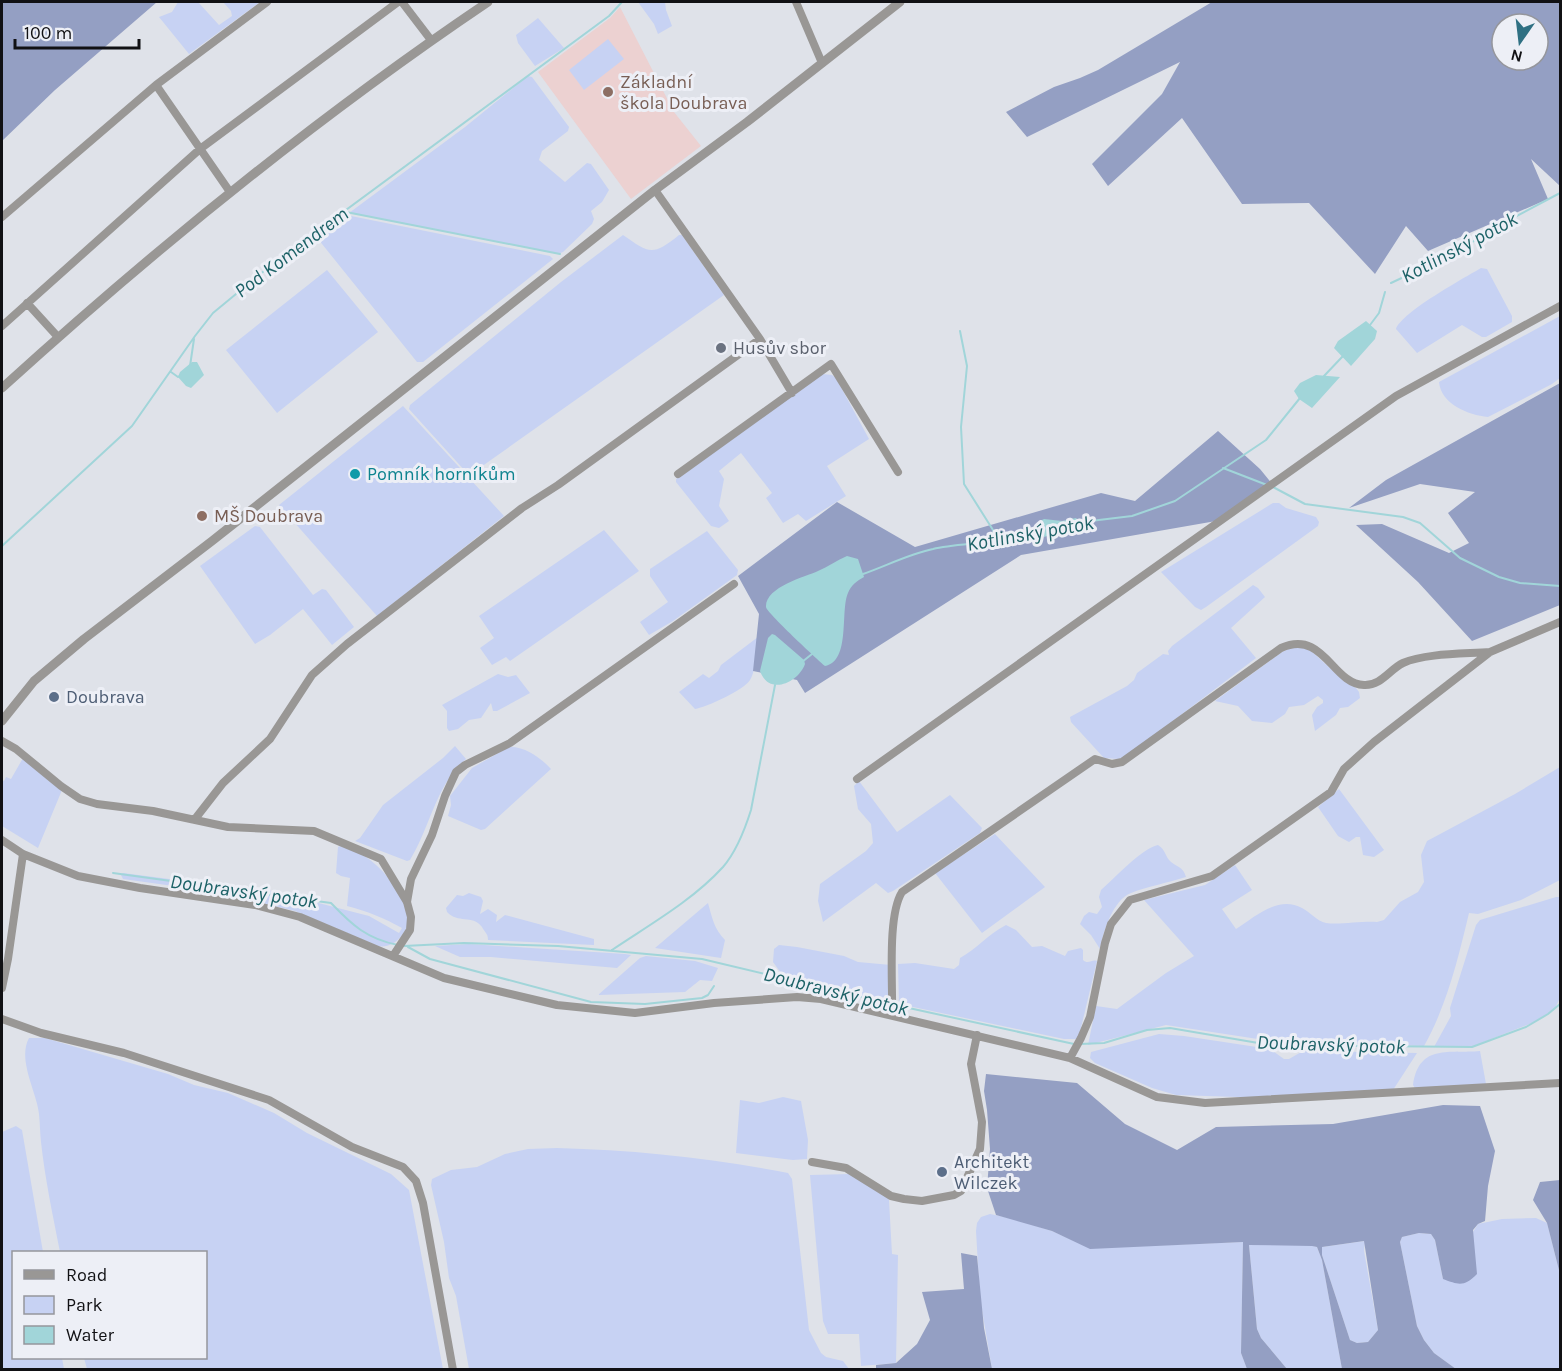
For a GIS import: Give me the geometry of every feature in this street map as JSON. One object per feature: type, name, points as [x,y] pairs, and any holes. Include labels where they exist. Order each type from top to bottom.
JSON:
[{"type":"street","points":[[2,217],[156,85],[267,2]]},
{"type":"street","points":[[2,326],[200,149],[400,2],[431,40]]},
{"type":"street","points":[[2,388],[58,337],[230,192],[431,40],[488,2]]},
{"type":"street","points":[[796,2],[822,63]]},
{"type":"street","points":[[2,719],[34,681],[84,639],[248,513],[655,190],[747,122],[900,2]]},
{"type":"street","points":[[156,85],[230,192]]},
{"type":"street","points":[[655,190],[760,339],[792,393]]},
{"type":"street","points":[[27,303],[58,337]]},
{"type":"street","points":[[857,779],[1396,396],[1560,306]]},
{"type":"street","points":[[195,819],[223,783],[270,739],[312,675],[347,644],[522,508],[558,485],[760,339]]},
{"type":"street","points":[[678,474],[831,364],[898,472]]},
{"type":"street","points":[[407,902],[411,879],[432,835],[456,772],[465,765],[510,743],[734,584]]},
{"type":"street","points":[[1070,1058],[1082,1038],[1090,1017],[1111,924],[1130,900],[1212,876],[1331,792],[1344,769],[1374,742],[1490,652],[1560,622]]},
{"type":"street","points":[[892,1015],[893,924],[896,902],[902,892],[1095,759],[1112,764],[1122,762],[1281,648],[1292,644],[1313,647],[1351,681],[1364,685],[1381,680],[1400,664],[1414,659],[1490,652]]},
{"type":"street","points":[[2,741],[16,749],[80,799],[112,807],[153,811],[228,827],[314,831],[381,859],[407,902],[411,917],[410,930],[393,956]]},
{"type":"street","points":[[2,840],[23,855],[78,876],[140,888],[255,905],[300,917],[444,978],[557,1005],[635,1013],[714,1003],[797,997],[821,999],[1070,1058],[1157,1097],[1205,1103],[1560,1083]]},
{"type":"street","points":[[2,988],[23,855]]},
{"type":"street","points":[[2,1019],[41,1033],[124,1053],[269,1100],[352,1147],[403,1167],[416,1181],[423,1203],[453,1370]]},
{"type":"street","points":[[812,1162],[846,1168],[891,1196],[904,1199],[922,1200],[961,1191],[980,1149],[982,1122],[971,1064],[978,1035]]},
{"type":"shaded area","points":[[2,2],[157,2],[55,90],[2,141]]},
{"type":"shaded area","points":[[1212,2],[1560,2],[1560,186],[1531,159],[1548,199],[1428,251],[1406,226],[1375,274],[1309,203],[1242,204],[1182,118],[1108,186],[1092,164],[1162,94],[1180,62],[1027,137],[1006,112],[1054,87],[1098,70]]},
{"type":"shaded area","name":"Základní škola Doubrava","points":[[620,7],[674,112],[701,146],[631,199],[538,72],[610,18]]},
{"type":"shaded area","points":[[1560,383],[1560,605],[1472,641],[1418,582],[1356,525],[1382,524],[1449,553],[1469,543],[1448,513],[1475,492],[1420,484],[1349,508],[1386,480]]},
{"type":"shaded area","points":[[1218,431],[1260,469],[1273,485],[1216,521],[1021,555],[805,693],[797,680],[753,671],[759,614],[738,576],[837,502],[915,547],[1101,493],[1135,501]]},
{"type":"shaded area","points":[[986,1074],[1077,1083],[1125,1124],[1177,1150],[1216,1127],[1333,1124],[1443,1105],[1480,1106],[1495,1151],[1488,1186],[1485,1221],[1473,1230],[1477,1274],[1461,1284],[1443,1279],[1435,1240],[1431,1234],[1419,1233],[1402,1237],[1400,1242],[1417,1326],[1434,1353],[1456,1369],[1342,1369],[1322,1260],[1317,1247],[1249,1245],[1257,1329],[1261,1338],[1287,1369],[1247,1369],[1241,1353],[1243,1242],[1090,1249],[1052,1231],[996,1215],[987,1188],[990,1149],[984,1091]],"holes":[[[1364,1241],[1378,1330],[1368,1342],[1357,1343],[1350,1340],[1322,1255],[1322,1247]]]},
{"type":"shaded area","points":[[1560,1180],[1560,1274],[1547,1223],[1533,1200],[1540,1182]]},
{"type":"shaded area","points":[[961,1253],[977,1256],[984,1328],[992,1369],[876,1369],[876,1365],[896,1363],[917,1344],[930,1320],[922,1292],[964,1289]]},
{"type":"green space","points":[[178,2],[198,2],[219,25],[232,16],[231,11],[223,2],[260,2],[189,54],[159,17],[172,12]]},
{"type":"green space","points":[[638,2],[665,2],[672,26],[658,34],[654,24]]},
{"type":"green space","points":[[538,18],[564,48],[535,66],[518,43],[516,35]]},
{"type":"green space","points":[[608,39],[624,59],[584,90],[569,70]]},
{"type":"green space","points":[[528,76],[532,77],[569,127],[568,131],[542,151],[539,160],[565,182],[587,163],[591,164],[609,190],[602,202],[591,211],[594,219],[592,224],[563,252],[558,254],[349,213],[465,127]]},
{"type":"green space","points":[[351,216],[550,256],[553,259],[423,362],[417,362],[318,239],[340,218]]},
{"type":"green space","points":[[623,235],[639,246],[651,250],[663,247],[682,235],[724,295],[471,474],[466,472],[409,409],[410,405],[561,282]]},
{"type":"green space","points":[[1481,268],[1487,269],[1512,316],[1512,322],[1486,337],[1462,325],[1417,353],[1396,329],[1401,322],[1434,296]]},
{"type":"green space","points":[[327,270],[378,332],[277,413],[226,350]]},
{"type":"green space","points":[[1560,316],[1560,378],[1552,384],[1488,417],[1472,414],[1457,407],[1441,390],[1439,382]]},
{"type":"green space","points":[[822,374],[836,378],[869,439],[827,466],[846,496],[806,521],[798,514],[783,523],[766,498],[772,493],[741,453],[719,471],[724,479],[719,506],[729,521],[719,528],[711,526],[676,479]]},
{"type":"green space","points":[[403,406],[504,516],[377,616],[279,505]]},
{"type":"green space","points":[[1273,503],[1279,503],[1286,508],[1316,517],[1319,522],[1318,526],[1206,607],[1201,610],[1195,607],[1161,572]]},
{"type":"green space","points":[[255,526],[260,527],[313,595],[322,589],[326,590],[354,627],[332,645],[303,609],[255,644],[200,566]]},
{"type":"green space","points":[[604,530],[639,571],[510,661],[506,657],[492,665],[480,648],[494,638],[479,616]]},
{"type":"green space","points":[[707,531],[738,570],[737,575],[673,621],[649,635],[640,622],[668,602],[650,576],[650,569]]},
{"type":"green space","points":[[1253,585],[1265,597],[1231,628],[1256,658],[1128,755],[1119,759],[1104,758],[1071,722],[1070,717],[1127,686],[1134,680],[1137,673],[1163,654],[1169,655],[1168,651],[1172,646]]},
{"type":"green space","points":[[758,637],[752,676],[741,688],[716,702],[695,709],[679,692],[703,674],[709,678],[718,671],[721,665]]},
{"type":"green space","points":[[1293,647],[1308,648],[1344,681],[1356,688],[1360,698],[1348,707],[1340,708],[1336,715],[1315,731],[1312,715],[1323,703],[1318,696],[1304,705],[1289,707],[1285,714],[1272,723],[1252,721],[1238,706],[1215,701],[1282,652]]},
{"type":"green space","points":[[498,674],[508,677],[516,675],[530,693],[497,711],[493,711],[491,703],[481,718],[469,720],[458,729],[449,731],[447,711],[442,705]]},
{"type":"green space","points":[[455,746],[466,759],[447,781],[410,860],[407,861],[355,841],[360,838],[383,805]]},
{"type":"green space","points":[[509,747],[521,748],[551,769],[485,829],[481,830],[448,816],[451,805],[450,796],[472,768]]},
{"type":"green space","points":[[23,758],[62,790],[38,848],[2,826],[2,780],[4,781],[6,777],[11,779]]},
{"type":"green space","points":[[1560,767],[1560,880],[1521,900],[1478,914],[1469,913],[1445,998],[1424,1046],[1271,1041],[1166,1025],[1088,1045],[1096,1006],[1117,1009],[1166,973],[1194,956],[1144,900],[1205,885],[1235,865],[1252,890],[1222,909],[1236,929],[1260,913],[1285,904],[1302,908],[1326,923],[1384,920],[1400,902],[1418,892],[1424,882],[1421,855],[1427,841]]},
{"type":"green space","points":[[859,781],[897,832],[950,795],[982,828],[980,833],[893,891],[888,893],[876,883],[823,922],[818,901],[820,884],[866,851],[873,843],[871,824],[858,809],[854,786]]},
{"type":"green space","points":[[1339,789],[1384,850],[1374,857],[1363,855],[1360,837],[1349,842],[1338,836],[1318,807]]},
{"type":"green space","points":[[995,834],[1045,887],[982,933],[935,873]]},
{"type":"green space","points":[[1158,845],[1169,860],[1182,869],[1186,877],[1131,893],[1119,902],[1110,917],[1100,949],[1080,924],[1084,916],[1089,912],[1097,914],[1102,907],[1099,897],[1101,890],[1136,858]]},
{"type":"green space","points":[[338,847],[358,852],[373,863],[387,876],[406,904],[409,922],[402,935],[392,944],[378,946],[295,911],[217,892],[123,879],[121,875],[123,873],[268,890],[369,916],[399,933],[402,928],[395,924],[347,906],[350,878],[336,873]]},
{"type":"green space","points":[[469,893],[481,897],[483,901],[480,914],[488,909],[497,915],[496,922],[505,915],[594,939],[594,945],[488,940],[487,934],[478,923],[456,918],[447,912],[446,908],[457,895],[463,896]]},
{"type":"green space","points":[[1560,897],[1560,998],[1554,1010],[1532,1023],[1471,1047],[1434,1047],[1451,1016],[1450,1008],[1476,925],[1480,920]]},
{"type":"green space","points":[[708,903],[716,927],[725,940],[721,958],[655,948]]},
{"type":"green space","points":[[1006,925],[1016,930],[1032,947],[1042,946],[1065,956],[1068,951],[1081,948],[1083,960],[1097,961],[1079,1036],[1076,1039],[1064,1039],[899,1004],[898,964],[915,963],[954,969],[959,965],[960,958]]},
{"type":"green space","points":[[469,944],[631,955],[617,968],[491,957],[460,957],[435,946]]},
{"type":"green space","points":[[779,945],[844,956],[858,962],[891,965],[890,1002],[886,1004],[781,973],[773,962],[774,949]]},
{"type":"green space","points":[[646,956],[695,961],[718,968],[712,981],[700,980],[685,992],[598,995],[640,958]]},
{"type":"green space","points":[[1159,1034],[1270,1049],[1284,1059],[1289,1059],[1303,1051],[1417,1053],[1393,1090],[1269,1098],[1176,1095],[1152,1088],[1095,1063],[1090,1058],[1091,1052]]},
{"type":"green space","points":[[29,1038],[45,1038],[168,1074],[194,1085],[228,1093],[274,1113],[307,1133],[391,1174],[409,1190],[443,1369],[87,1369],[84,1359],[207,1359],[207,1251],[60,1251],[45,1170],[38,1105],[26,1066],[26,1047]]},
{"type":"green space","points":[[1480,1051],[1486,1084],[1415,1088],[1413,1085],[1416,1072],[1422,1062],[1429,1057],[1438,1053]]},
{"type":"green space","points":[[783,1097],[801,1101],[808,1140],[807,1159],[793,1160],[736,1153],[740,1100],[759,1103]]},
{"type":"green space","points":[[16,1126],[22,1130],[43,1251],[12,1251],[12,1359],[62,1359],[64,1369],[2,1369],[2,1132]]},
{"type":"green space","points":[[557,1148],[673,1156],[788,1173],[792,1179],[809,1330],[821,1353],[826,1357],[843,1361],[849,1369],[469,1369],[456,1296],[449,1278],[444,1242],[431,1185],[432,1179],[451,1170],[477,1167],[505,1154],[528,1149]]},
{"type":"green space","points":[[851,1174],[889,1200],[892,1254],[898,1255],[896,1363],[861,1366],[859,1334],[828,1334],[823,1321],[810,1175]]},
{"type":"green space","points":[[990,1214],[1052,1231],[1090,1248],[1243,1242],[1241,1353],[1247,1369],[992,1369],[980,1298],[976,1231],[981,1217]]},
{"type":"green space","points":[[1536,1218],[1547,1223],[1560,1274],[1560,1369],[1456,1369],[1434,1353],[1417,1326],[1400,1242],[1402,1237],[1419,1233],[1431,1234],[1435,1240],[1443,1279],[1478,1224],[1502,1219]]},
{"type":"green space","points":[[1365,1241],[1364,1251],[1378,1330],[1368,1342],[1357,1343],[1350,1340],[1322,1255],[1322,1247]]},
{"type":"green space","points":[[1305,1244],[1317,1247],[1322,1260],[1342,1369],[1287,1369],[1261,1338],[1257,1329],[1249,1245]]},
{"type":"water","points":[[1366,321],[1377,331],[1375,339],[1351,366],[1334,348],[1338,341]]},
{"type":"water","points":[[192,362],[197,362],[204,375],[191,388],[178,377],[180,372]]},
{"type":"water","points":[[1316,375],[1340,377],[1312,408],[1299,399],[1294,391],[1300,383]]},
{"type":"water","points":[[1076,518],[1078,520],[1072,528],[1044,537],[1040,521],[1044,519],[1062,521]]},
{"type":"water","points":[[847,556],[858,559],[864,577],[854,584],[848,593],[842,645],[833,662],[825,666],[768,611],[767,600],[779,588]]},
{"type":"water","points":[[772,634],[804,660],[805,664],[796,677],[783,684],[770,683],[764,679],[760,671],[768,638]]},
{"type":"waterway","name":"Pod Komendrem","points":[[2,546],[132,426],[213,313],[270,266],[609,16],[622,2]]},
{"type":"waterway","name":"Kotlinský potok","points":[[1391,283],[1457,252],[1494,228],[1560,193]]},
{"type":"waterway","points":[[346,212],[560,254]]},
{"type":"waterway","name":"Kotlinský potok","points":[[1370,325],[1379,313],[1385,292]]},
{"type":"waterway","points":[[960,331],[967,366],[961,427],[964,484],[993,530],[996,540]]},
{"type":"waterway","points":[[190,366],[194,339]]},
{"type":"waterway","name":"Kotlinský potok","points":[[1324,376],[1343,356]]},
{"type":"waterway","points":[[171,372],[178,377],[181,375]]},
{"type":"waterway","name":"Kotlinský potok","points":[[1074,523],[1132,516],[1175,501],[1266,440],[1300,398]]},
{"type":"waterway","points":[[1223,468],[1267,485]]},
{"type":"waterway","points":[[1273,487],[1305,504],[1403,517],[1420,523],[1460,558],[1499,577],[1520,583],[1560,586]]},
{"type":"waterway","name":"Kotlinský potok","points":[[863,574],[924,551],[1005,540],[1032,533],[1042,527]]},
{"type":"waterway","name":"Kotlinský potok","points":[[802,662],[812,654]]},
{"type":"waterway","name":"Kotlinský potok","points":[[612,950],[698,891],[723,867],[732,854],[751,810],[775,685]]},
{"type":"waterway","name":"Doubravský potok","points":[[113,873],[331,903],[361,930],[377,939],[398,945]]},
{"type":"waterway","name":"Doubravský potok","points":[[404,946],[464,943],[558,946],[702,959],[890,1004]]},
{"type":"waterway","points":[[408,947],[430,959],[591,1002],[645,1004],[702,998],[708,995],[714,986]]},
{"type":"waterway","name":"Doubravský potok","points":[[1080,1044],[1104,1043],[1147,1030],[1170,1028],[1270,1045],[1472,1047],[1526,1027],[1560,1004]]},
{"type":"waterway","name":"Doubravský potok","points":[[895,1005],[1074,1044]]},
{"type":"place","name":"Základní škola Doubrava","points":[[608,92]]},
{"type":"place","name":"Husův sbor","points":[[721,348]]},
{"type":"place","name":"Pomník horníkům","points":[[355,474]]},
{"type":"place","name":"MŠ Doubrava","points":[[202,516]]},
{"type":"place","name":"Doubrava","points":[[54,697]]},
{"type":"place","name":"Architekt Wilczek","points":[[942,1172]]}]
